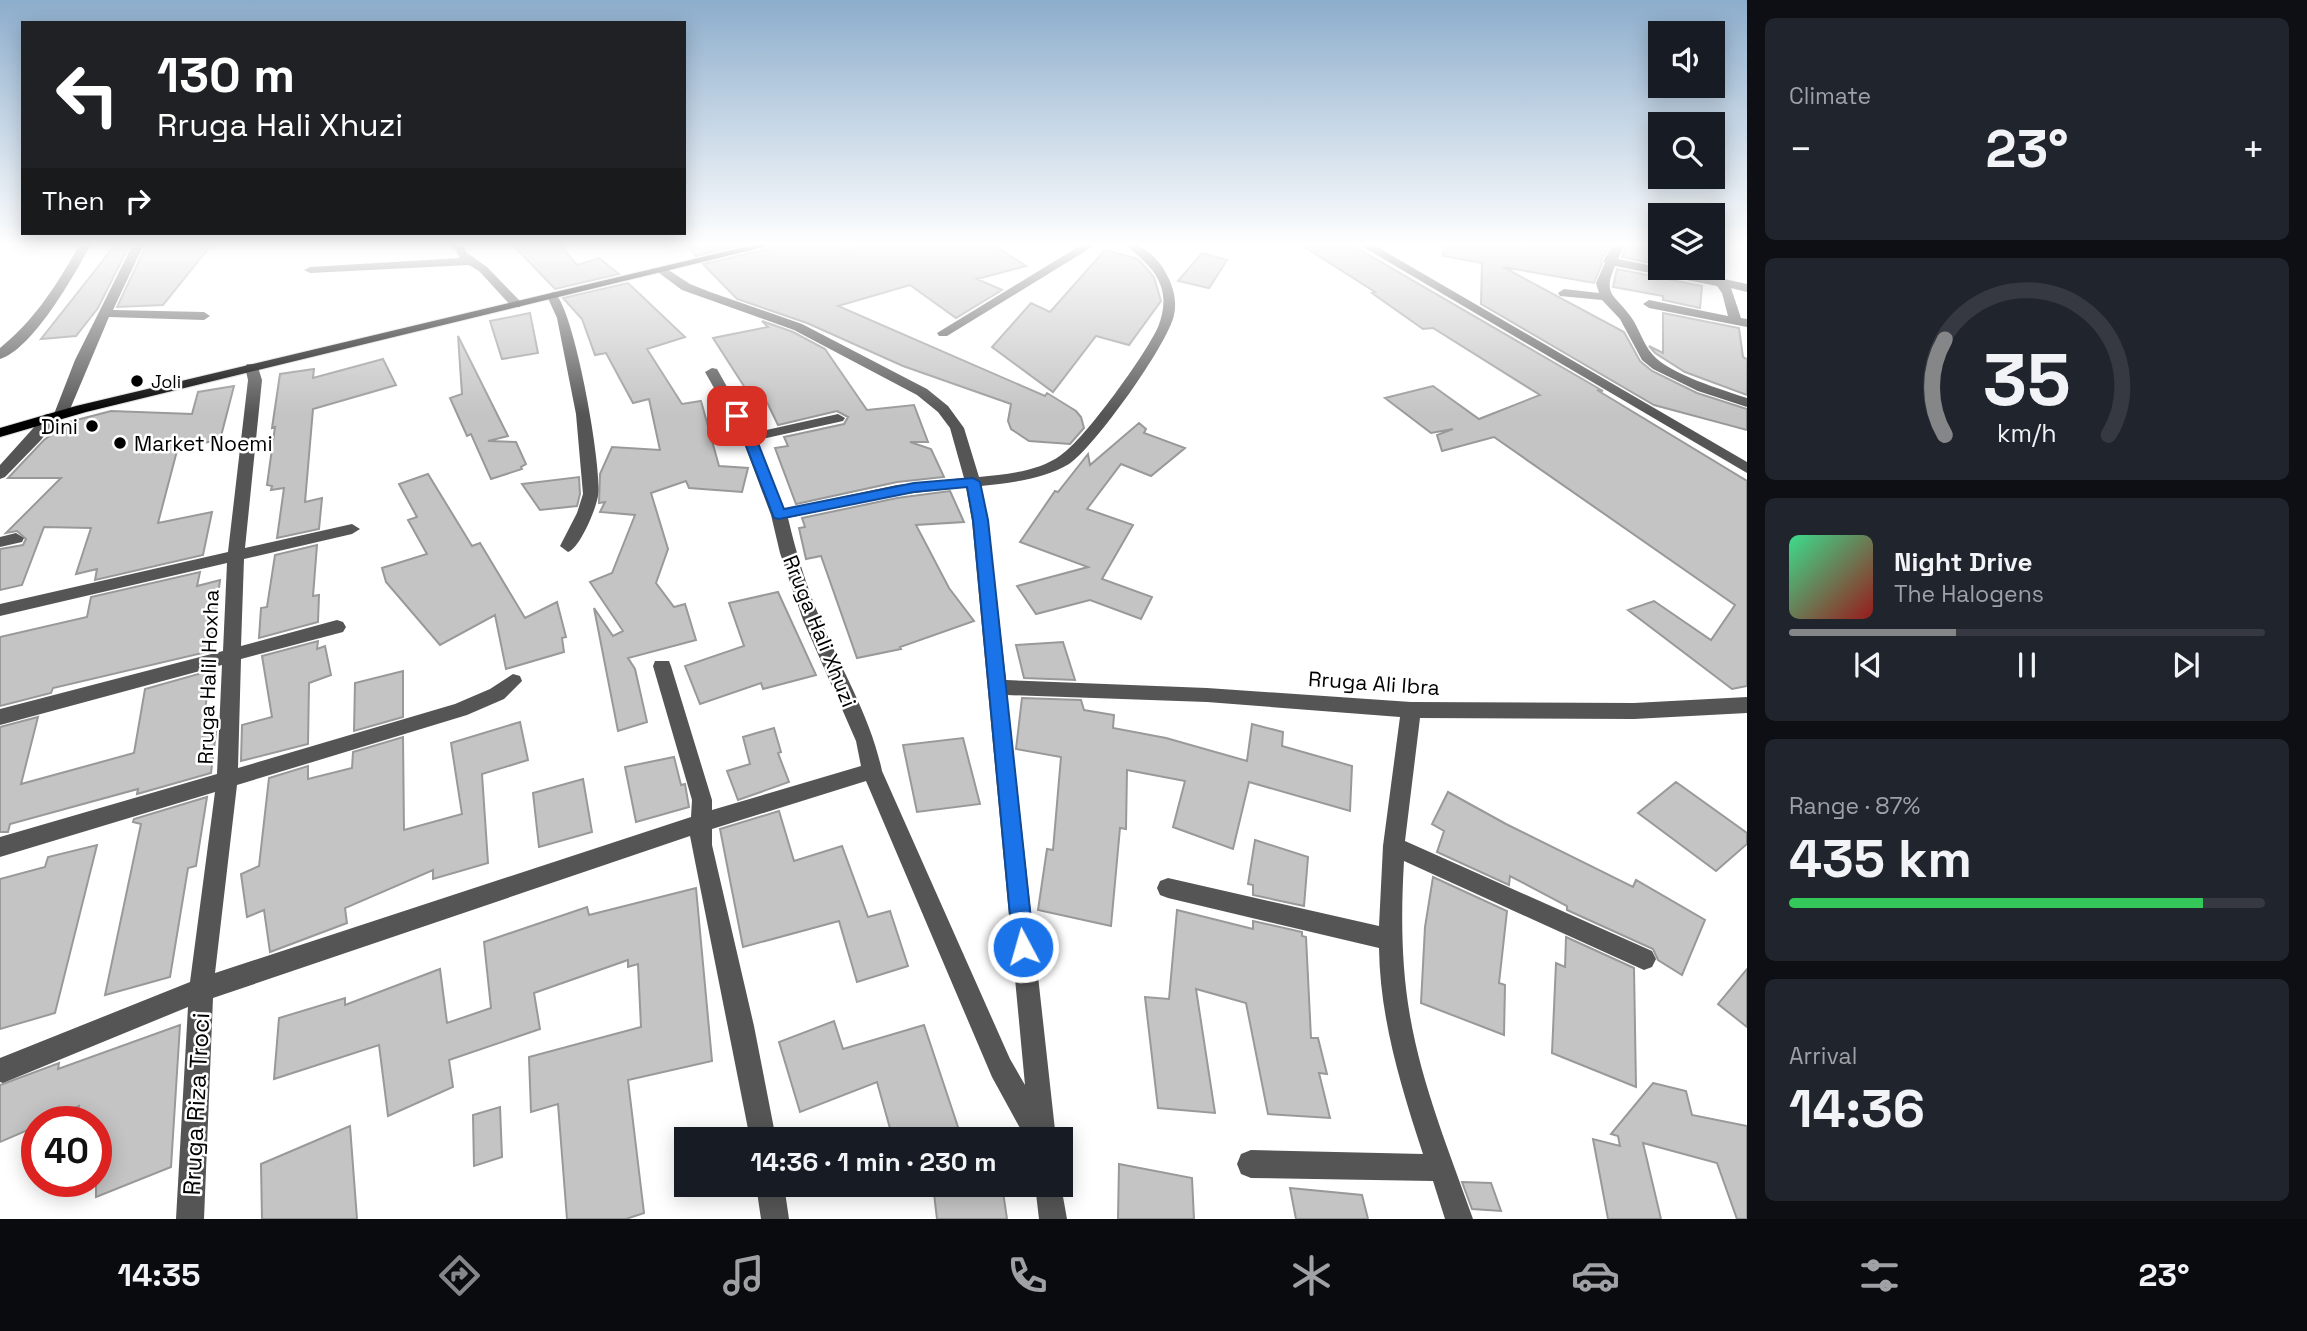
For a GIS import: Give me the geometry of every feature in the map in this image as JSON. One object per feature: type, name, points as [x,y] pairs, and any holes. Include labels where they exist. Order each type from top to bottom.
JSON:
[{"type":"main road","points":[[0,433],[56,416],[252,367],[530,301]]},
{"type":"street","points":[[0,355],[15,344],[52,301]]},
{"type":"street","points":[[0,474],[56,416],[111,301]]},
{"type":"street","points":[[513,301],[516,304]]},
{"type":"street","points":[[555,301],[563,318],[583,414],[591,494],[585,513],[568,546]]},
{"type":"street","points":[[723,301],[798,327],[922,392],[943,409],[957,428],[973,482],[980,520],[1041,1127]]},
{"type":"street","points":[[943,333],[996,301]]},
{"type":"street","points":[[779,515],[914,487],[973,482],[1036,471],[1065,460],[1094,429],[1161,335],[1171,301]]},
{"type":"street","points":[[1461,301],[1747,468]]},
{"type":"street","points":[[1610,301],[1625,317],[1647,357],[1658,366],[1703,388],[1747,402]]},
{"type":"street","points":[[1732,301],[1742,322]]},
{"type":"street","points":[[1648,304],[1742,322]]},
{"type":"street","points":[[105,313],[204,316]]},
{"type":"street","name":"Rruga Halil Hoxha","points":[[201,990],[227,780],[236,555],[255,380],[252,367]]},
{"type":"street","name":"Rruga Hali Xhuzi","points":[[712,372],[750,438],[779,515],[800,587],[866,741],[872,771],[1001,1068],[1035,1127]]},
{"type":"street","points":[[750,438],[838,418]]},
{"type":"street","points":[[0,610],[352,529]]},
{"type":"street","points":[[0,717],[337,626]]},
{"type":"street","points":[[662,666],[702,800],[701,845],[742,1026],[761,1127]]},
{"type":"street","points":[[0,847],[460,710],[496,694],[513,681]]},
{"type":"street","name":"Rruga Ali Ibra","points":[[998,687],[1221,696],[1411,710],[1634,711],[1747,705]]},
{"type":"street","points":[[1411,710],[1394,846],[1389,922],[1394,992],[1412,1074],[1459,1219]]},
{"type":"street","points":[[3,1070],[201,990],[701,824],[872,771]]},
{"type":"street","points":[[1394,846],[1644,959]]},
{"type":"street","points":[[1168,888],[1294,919],[1391,939]]},
{"type":"street","name":"Rruga Riza Troci","points":[[190,1219],[201,990]]},
{"type":"street","points":[[1251,1164],[1443,1168]]},
{"type":"street","points":[[772,1197],[775,1219]]},
{"type":"street","points":[[1050,1197],[1053,1219]]},
{"type":"building","points":[[71,301],[102,301],[76,336],[41,339]]},
{"type":"building","points":[[120,301],[166,301],[163,305],[117,307]]},
{"type":"building","points":[[566,301],[647,301],[685,337],[647,349],[682,404],[701,401],[719,466],[748,468],[742,492],[689,488],[686,481],[651,493],[668,549],[656,583],[674,607],[685,604],[696,640],[628,658],[635,669],[647,722],[618,731],[594,608],[613,636],[623,631],[590,582],[612,573],[635,515],[600,512],[605,502],[599,503],[600,474],[612,447],[660,450],[649,399],[633,403],[606,353],[595,355],[582,319]]},
{"type":"building","points":[[743,301],[856,301],[838,306],[1045,396],[1047,393],[1076,411],[1084,428],[1070,444],[1029,441],[1011,429],[1008,421],[1011,404],[903,366],[807,323]]},
{"type":"building","points":[[932,301],[984,301],[956,318]]},
{"type":"building","points":[[1060,301],[1161,301],[1129,345],[1096,336],[1053,392],[992,347],[1031,303],[1050,312]]},
{"type":"building","points":[[1383,301],[1448,301],[1603,391],[1597,390],[1747,481],[1747,686],[1732,689],[1628,610],[1654,601],[1711,640],[1735,605],[1494,437],[1442,451],[1437,435],[1453,429],[1431,433],[1385,398],[1433,386],[1479,419],[1540,395],[1433,328],[1423,329]]},
{"type":"building","points":[[1481,301],[1566,301],[1624,332],[1640,361],[1652,371],[1697,393],[1747,409],[1747,430],[1654,405],[1481,304]]},
{"type":"building","points":[[1667,301],[1701,301],[1700,308]]},
{"type":"building","points":[[530,313],[538,353],[502,359],[490,321]]},
{"type":"building","points":[[1663,313],[1739,328],[1743,357],[1747,359],[1747,395],[1685,372],[1655,353],[1649,346],[1663,353]]},
{"type":"building","points":[[762,321],[793,332],[825,349],[867,410],[914,405],[928,442],[910,442],[931,449],[944,477],[897,482],[796,504],[775,448],[788,446],[784,437],[844,424],[848,417],[837,411],[778,425],[763,394],[751,397],[713,338],[768,327]]},
{"type":"building","points":[[458,336],[508,436],[488,441],[516,442],[526,464],[522,469],[491,479],[471,434],[467,436],[450,398],[462,394]]},
{"type":"building","points":[[383,359],[396,385],[313,409],[305,502],[322,498],[319,529],[277,538],[284,488],[271,490],[272,486],[267,485],[280,374],[314,369],[313,378]]},
{"type":"building","points":[[234,386],[220,440],[178,447],[158,523],[212,512],[203,555],[95,580],[97,569],[76,574],[91,528],[44,527],[22,585],[0,590],[0,549],[23,545],[26,539],[17,531],[6,533],[61,478],[8,478],[44,440],[69,422],[111,411],[192,414],[198,392]]},
{"type":"building","points":[[1139,423],[1146,429],[1144,433],[1185,448],[1151,476],[1121,464],[1087,509],[1133,525],[1102,579],[1152,597],[1141,619],[1090,600],[1036,614],[1017,586],[1088,567],[1020,542],[1055,491],[1058,492],[1088,454],[1090,465]]},
{"type":"building","points":[[428,474],[472,546],[480,543],[525,618],[557,602],[566,637],[562,638],[564,652],[506,669],[495,615],[440,645],[386,582],[382,568],[427,554],[408,520],[417,517],[399,484]]},
{"type":"building","points":[[579,477],[580,494],[577,506],[540,510],[522,484]]},
{"type":"building","points":[[950,491],[964,522],[916,525],[949,588],[974,621],[900,647],[901,649],[857,658],[821,556],[806,559],[799,528],[805,527],[802,518],[897,498]]},
{"type":"building","points":[[317,545],[313,596],[319,595],[318,622],[259,638],[261,608],[267,607],[275,555]]},
{"type":"building","points":[[200,572],[197,586],[220,580],[211,651],[53,688],[51,693],[0,706],[0,637],[87,617],[91,597]]},
{"type":"building","points":[[778,592],[816,675],[763,689],[761,683],[700,704],[685,666],[744,646],[729,603]]},
{"type":"building","points":[[318,641],[317,649],[325,646],[331,675],[309,683],[308,744],[241,761],[242,725],[272,717],[262,656]]},
{"type":"building","points":[[1063,642],[1075,680],[1024,678],[1016,645]]},
{"type":"building","points":[[209,671],[203,736],[216,732],[211,773],[137,794],[138,789],[10,824],[8,832],[0,832],[0,727],[38,717],[21,784],[134,753],[145,689]]},
{"type":"building","points":[[403,671],[403,717],[354,731],[355,683]]},
{"type":"building","points":[[1022,698],[1081,700],[1084,710],[1114,715],[1113,728],[1166,738],[1247,761],[1252,724],[1283,732],[1282,746],[1352,766],[1350,811],[1249,782],[1233,849],[1173,827],[1185,781],[1127,770],[1126,829],[1120,828],[1111,926],[1038,910],[1047,849],[1053,850],[1061,757],[1016,749]]},
{"type":"building","points":[[520,722],[528,760],[482,774],[488,863],[433,879],[433,870],[345,908],[347,923],[270,952],[264,910],[247,917],[241,874],[259,866],[269,778],[308,766],[308,779],[352,768],[353,752],[403,737],[404,830],[462,814],[451,743]]},
{"type":"building","points":[[774,728],[781,752],[778,753],[789,782],[738,800],[727,771],[750,764],[743,737]]},
{"type":"building","points":[[963,738],[980,804],[917,812],[903,745]]},
{"type":"building","points":[[674,757],[681,785],[685,784],[689,807],[636,822],[625,767]]},
{"type":"building","points":[[583,779],[592,832],[539,847],[533,793]]},
{"type":"building","points":[[1676,782],[1747,833],[1747,844],[1716,871],[1638,813]]},
{"type":"building","points":[[1448,792],[1633,887],[1636,880],[1705,920],[1682,975],[1658,960],[1653,949],[1567,910],[1567,906],[1510,876],[1509,885],[1437,852],[1444,831],[1432,824]]},
{"type":"building","points":[[207,797],[196,866],[188,868],[170,977],[105,995],[141,824],[133,822],[134,819]]},
{"type":"building","points":[[779,811],[794,861],[842,846],[868,917],[890,911],[908,966],[857,982],[839,921],[743,947],[720,829]]},
{"type":"building","points":[[1255,840],[1308,857],[1304,906],[1253,895],[1253,885],[1248,884]]},
{"type":"building","points":[[97,845],[55,1013],[0,1029],[0,879],[45,867],[48,857]]},
{"type":"building","points":[[1433,877],[1507,911],[1499,983],[1505,985],[1504,1035],[1421,1003],[1425,927]]},
{"type":"building","points":[[696,888],[712,1061],[628,1080],[644,1213],[626,1219],[567,1219],[558,1104],[531,1112],[529,1057],[641,1027],[638,964],[628,967],[628,960],[534,993],[540,1029],[449,1060],[453,1087],[388,1116],[379,1045],[274,1079],[279,1018],[345,998],[345,1005],[440,969],[447,1023],[491,1008],[484,942],[587,907],[589,915]]},
{"type":"building","points":[[1177,910],[1253,929],[1253,921],[1302,932],[1302,936],[1306,937],[1311,1038],[1318,1038],[1327,1074],[1319,1073],[1330,1118],[1268,1114],[1246,1003],[1196,989],[1215,1113],[1158,1108],[1145,997],[1169,999]]},
{"type":"building","points":[[1566,937],[1634,968],[1636,1087],[1552,1053],[1556,963],[1565,967]]},
{"type":"building","points":[[1747,969],[1747,1027],[1718,1004]]},
{"type":"building","points":[[834,1021],[843,1049],[924,1025],[958,1127],[890,1127],[877,1082],[800,1112],[779,1042]]},
{"type":"building","points":[[180,1025],[171,1167],[112,1191],[112,1106],[21,1106],[21,1133],[0,1142],[0,1085],[59,1063],[58,1069]]},
{"type":"building","points":[[1653,1083],[1686,1091],[1692,1115],[1747,1126],[1747,1219],[1737,1219],[1717,1163],[1643,1143],[1661,1219],[1608,1219],[1593,1139],[1620,1146],[1618,1136],[1611,1134]]},
{"type":"building","points":[[500,1107],[502,1157],[474,1166],[473,1115]]},
{"type":"building","points":[[350,1126],[357,1219],[262,1219],[261,1164]]},
{"type":"building","points":[[1119,1164],[1192,1178],[1194,1219],[1118,1219]]},
{"type":"building","points":[[1462,1182],[1491,1183],[1501,1211],[1472,1209]]},
{"type":"building","points":[[1290,1188],[1362,1195],[1368,1219],[1296,1219]]},
{"type":"building","points":[[934,1197],[1004,1197],[1007,1219],[937,1219]]},
{"type":"place","name":"Joli","points":[[137,381]]},
{"type":"place","name":"Dini","points":[[92,426]]},
{"type":"place","name":"Market Noemi","points":[[120,443]]},
{"type":"route","points":[[737,416],[750,438],[779,515],[914,487],[973,482],[980,520],[998,687],[1023,947]]}]
